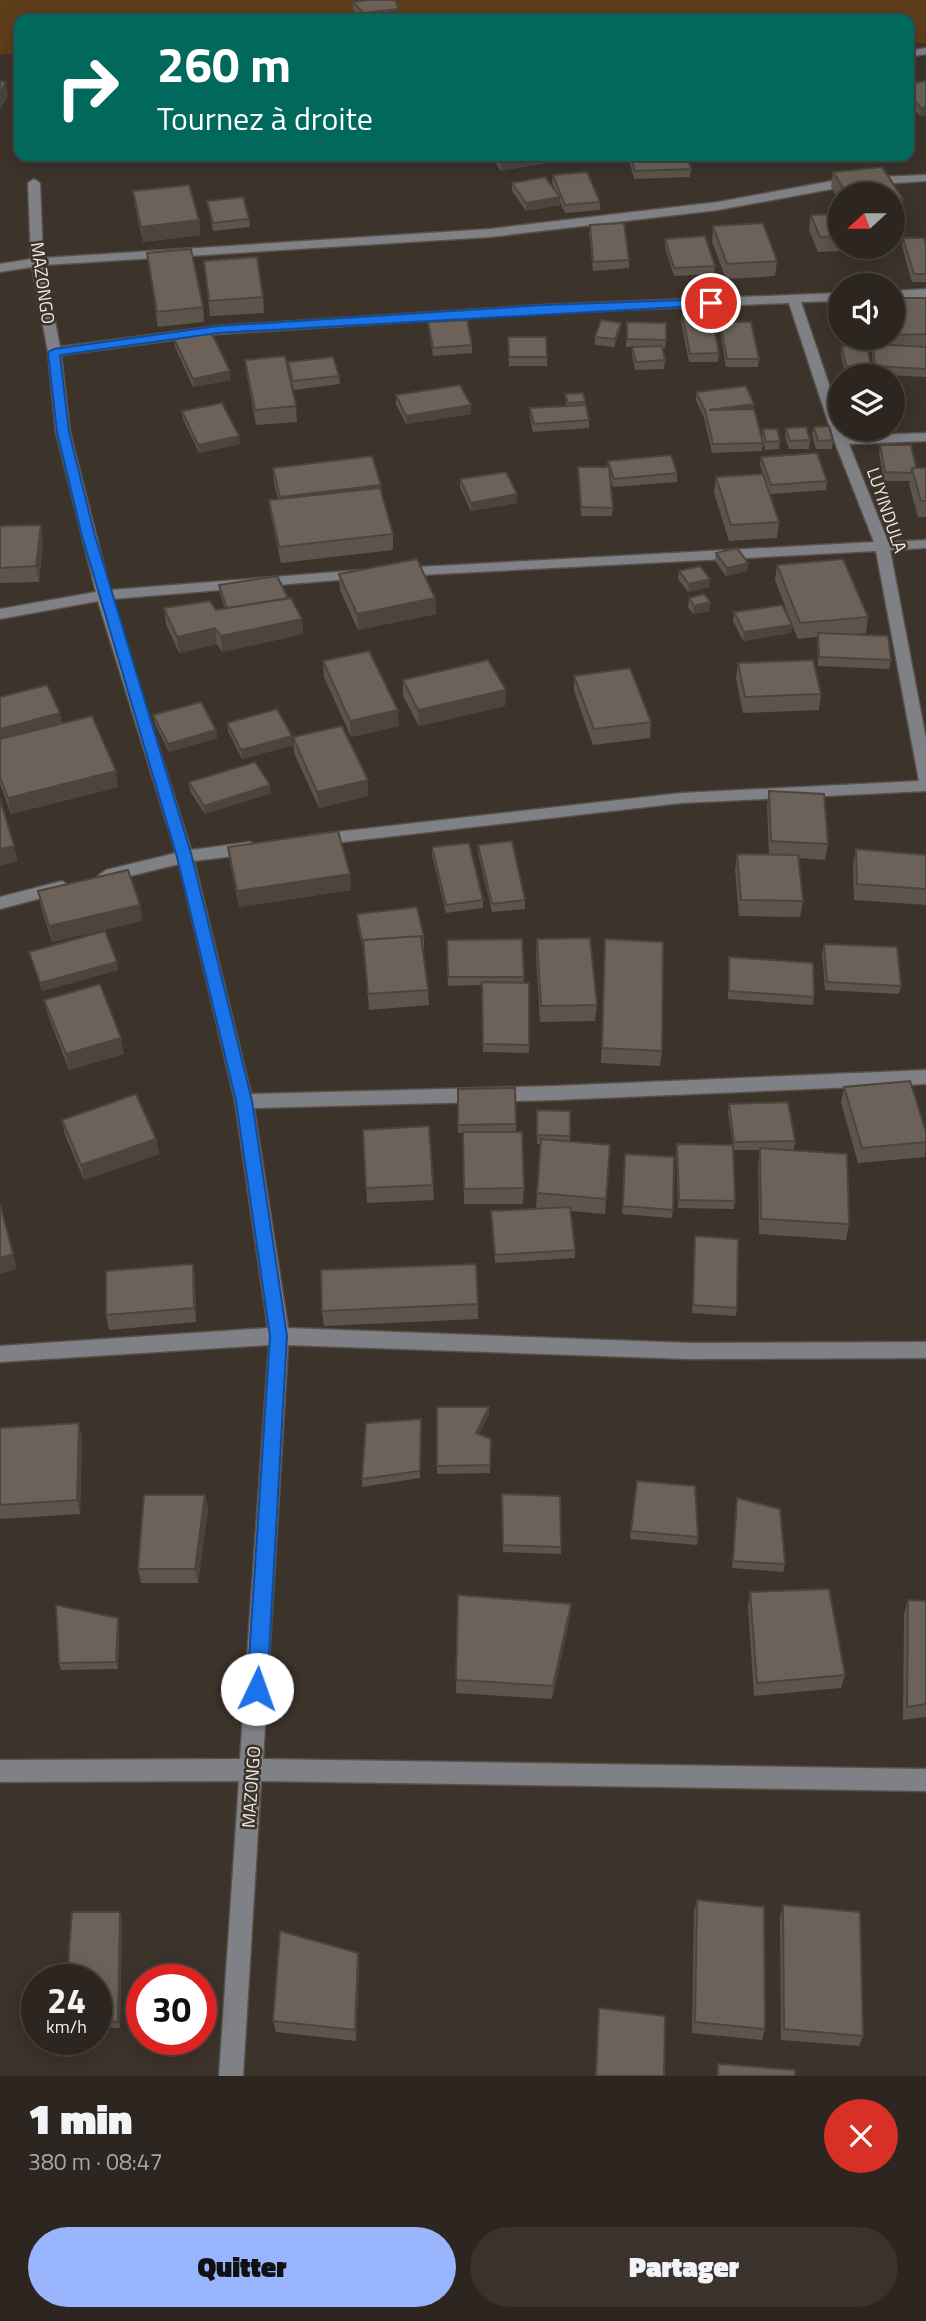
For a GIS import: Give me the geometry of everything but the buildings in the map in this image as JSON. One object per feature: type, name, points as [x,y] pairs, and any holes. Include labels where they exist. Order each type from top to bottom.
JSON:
[{"type":"street","points":[[0,268],[37,262],[490,233],[718,206],[848,182],[926,178]]},
{"type":"street","name":"MAZONGO","points":[[34,183],[37,262],[54,352],[63,432],[104,595],[185,857],[244,1101],[279,1336],[231,2076]]},
{"type":"street","points":[[905,294],[926,293]]},
{"type":"street","points":[[54,352],[218,330],[544,309],[828,298]]},
{"type":"street","name":"LUYINDULA","points":[[794,299],[828,401]]},
{"type":"street","points":[[905,438],[926,437]]},
{"type":"street","name":"LUYINDULA","points":[[841,441],[882,545],[926,780]]},
{"type":"street","points":[[0,614],[104,595],[268,580],[926,544]]},
{"type":"street","points":[[294,842],[509,815],[681,798],[926,786]]},
{"type":"street","points":[[0,903],[185,857],[266,845]]},
{"type":"street","points":[[244,1101],[554,1093],[926,1077]]},
{"type":"street","points":[[0,1354],[279,1336],[690,1351],[926,1350]]},
{"type":"street","points":[[0,1771],[252,1770],[926,1780]]},
{"type":"shaded area","points":[[0,0],[926,0],[926,43],[914,44],[914,14],[14,14],[14,54],[0,54]]},
{"type":"route","points":[[257,1689],[279,1336],[244,1101],[185,857],[88,536],[63,432],[54,352],[218,330],[544,309],[711,303]]}]
